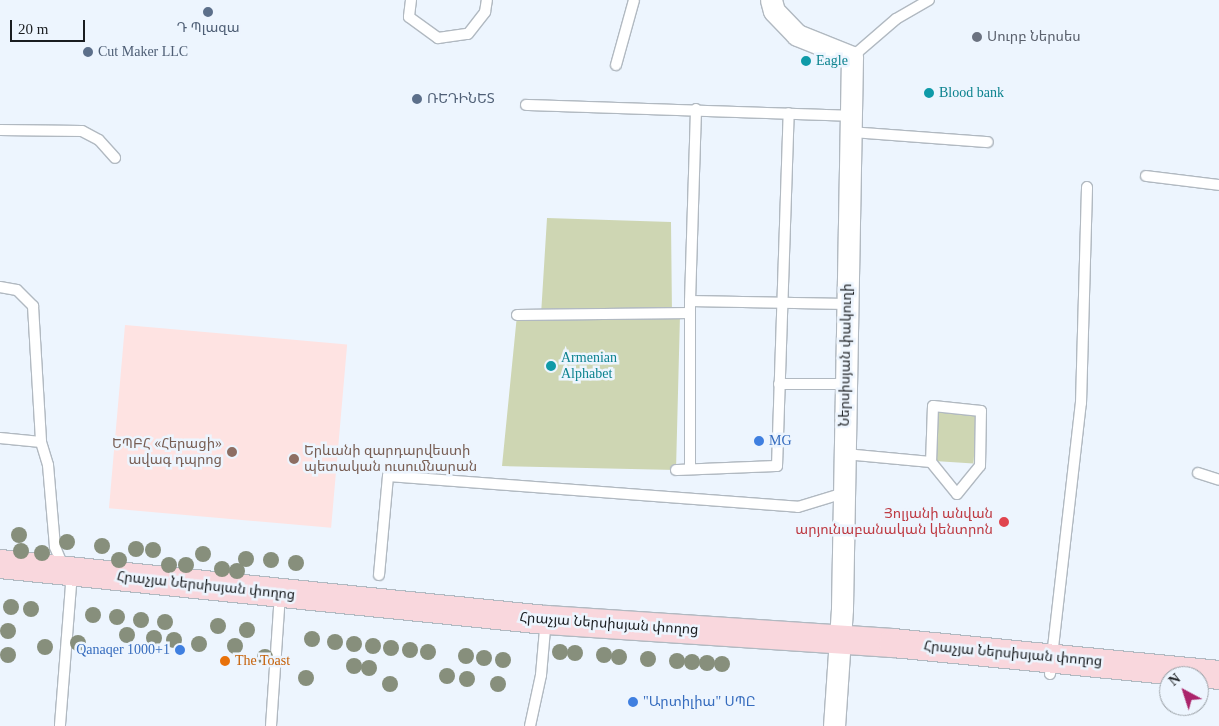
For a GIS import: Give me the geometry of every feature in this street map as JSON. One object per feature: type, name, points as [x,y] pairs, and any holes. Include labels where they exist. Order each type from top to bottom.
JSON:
[{"type":"street","points":[[771,0],[774,11],[797,35],[852,57]]},
{"type":"street","name":"Ներսիսյան փակուղի","points":[[834,726],[841,646],[852,57]]},
{"type":"street","name":"Հրաչյա Ներսիսյան փողոց","points":[[0,564],[68,578],[545,630],[841,646]]},
{"type":"street","name":"Հրաչյա Ներսիսյան փողոց","points":[[0,578],[68,578]]},
{"type":"street","name":"Հրաչյա Ներսիսյան փողոց","points":[[279,601],[546,620],[1052,665],[1219,675]]},
{"type":"street","name":"Հրաչյա Ներսիսյան փողոց","points":[[1052,665],[1159,684]]},
{"type":"lane","points":[[411,0],[409,18],[438,38],[468,34],[485,12],[487,0]]},
{"type":"lane","points":[[616,65],[634,0]]},
{"type":"lane","points":[[852,57],[896,18],[929,0]]},
{"type":"lane","points":[[526,105],[788,113],[851,124],[988,142]]},
{"type":"lane","points":[[690,468],[690,300],[696,109]]},
{"type":"lane","points":[[676,470],[778,466],[781,302],[788,113]]},
{"type":"lane","points":[[0,130],[82,131],[99,140],[115,158]]},
{"type":"lane","points":[[1146,176],[1219,184]]},
{"type":"lane","points":[[1052,665],[1081,403],[1086,187]]},
{"type":"lane","points":[[0,287],[17,290],[33,306],[41,442],[48,465],[55,547],[68,578],[60,726]]},
{"type":"lane","points":[[690,300],[847,304]]},
{"type":"lane","points":[[517,315],[690,313]]},
{"type":"lane","points":[[780,384],[846,384]]},
{"type":"lane","points":[[845,454],[931,462],[957,494],[980,466],[981,411],[933,406],[931,462]]},
{"type":"lane","points":[[0,438],[41,442]]},
{"type":"lane","points":[[1198,472],[1219,480]]},
{"type":"lane","points":[[379,575],[388,476],[798,507],[844,493]]},
{"type":"lane","points":[[271,726],[279,601]]},
{"type":"lane","points":[[530,726],[541,675],[545,630]]},
{"type":"shaded area","points":[[125,325],[347,344],[331,528],[109,508]]},
{"type":"green space","points":[[547,218],[671,222],[672,315],[680,315],[676,470],[502,466],[517,315],[541,315]]},
{"type":"green space","points":[[938,412],[977,415],[973,464],[935,461]]},
{"type":"place","name":"Դ Պլազա","points":[[208,12]]},
{"type":"place","name":"Սուրբ Ներսես","points":[[977,37]]},
{"type":"place","name":"Cut Maker LLC","points":[[88,52]]},
{"type":"place","name":"Eagle","points":[[806,61]]},
{"type":"place","name":"Blood bank","points":[[929,93]]},
{"type":"place","name":"ՌԵԴԻՆԵՏ","points":[[417,99]]},
{"type":"place","name":"Armenian Alphabet","points":[[551,366]]},
{"type":"place","name":"MG","points":[[759,441]]},
{"type":"place","name":"ԵՊԲՀ «Հերացի» ավագ դպրոց","points":[[232,452]]},
{"type":"place","name":"Երևանի զարդարվեստի պետական ուսումնարան","points":[[294,459]]},
{"type":"place","name":"Յոլյանի անվան արյունաբանական կենտրոն","points":[[1004,522]]},
{"type":"place","name":"Qanaqer 1000+1","points":[[180,650]]},
{"type":"place","name":"The Toast","points":[[225,661]]},
{"type":"place","name":"\"Արտիլիա\" ՍՊԸ","points":[[633,702]]}]
